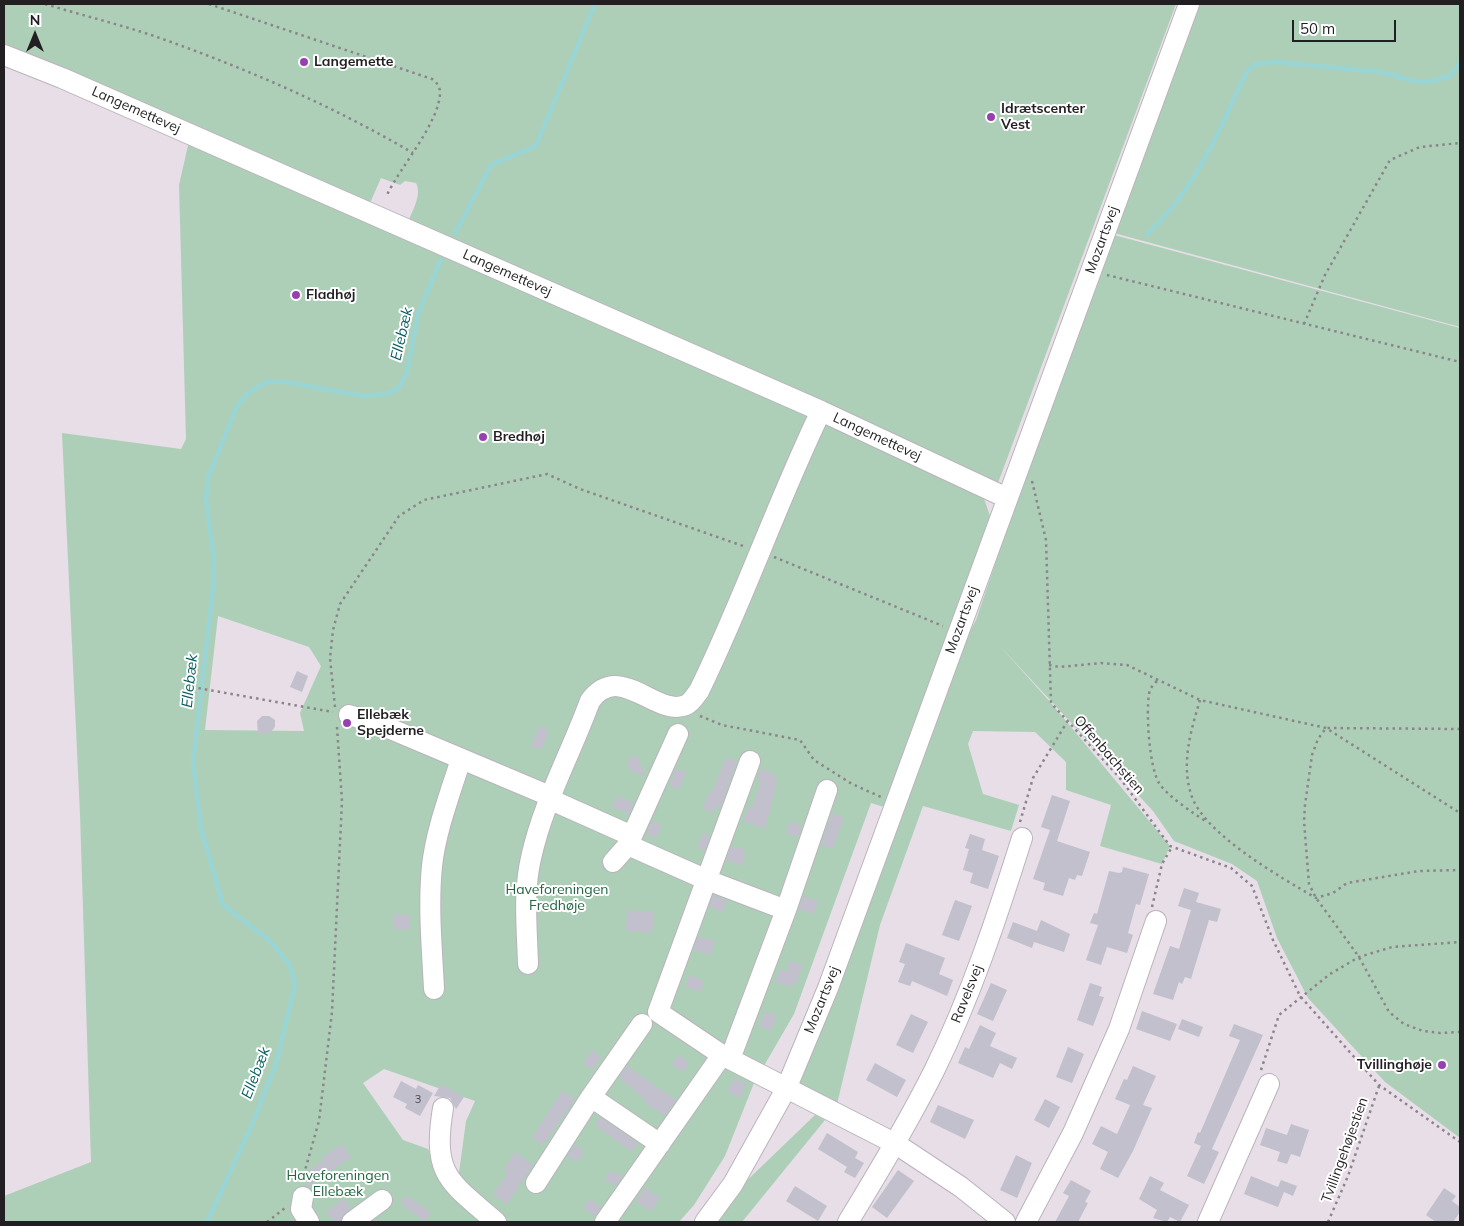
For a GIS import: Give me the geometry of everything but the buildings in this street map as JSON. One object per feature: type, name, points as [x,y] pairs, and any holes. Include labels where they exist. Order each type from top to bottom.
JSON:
[{"type":"street","name":"Mozartsvej","points":[[705,1222],[733,1184],[786,1089],[828,988],[1189,4]]},
{"type":"street","name":"Langemettevej","points":[[4,54],[822,411],[1007,498]]},
{"type":"street","points":[[528,964],[526,900],[531,859],[538,829],[590,700],[605,687],[618,686],[670,706],[680,706],[692,701],[699,691],[761,552],[800,456],[822,411]]},
{"type":"street","points":[[342,714],[379,724],[552,797],[558,803],[707,880],[786,910]]},
{"type":"street","points":[[613,862],[630,841],[678,734]]},
{"type":"street","points":[[434,989],[430,904],[432,865],[442,816],[461,759]]},
{"type":"street","points":[[750,761],[658,1012],[726,1057],[896,1144],[960,1187],[1005,1222]]},
{"type":"street","points":[[605,1222],[660,1144],[726,1057],[786,910],[827,790]]},
{"type":"street","name":"Ravelsvej","points":[[848,1222],[896,1144],[934,1070],[968,995],[998,917],[1022,838]]},
{"type":"street","points":[[1026,1222],[1073,1133],[1111,1046],[1156,922]]},
{"type":"street","points":[[536,1183],[642,1024]]},
{"type":"street","points":[[1208,1222],[1269,1084]]},
{"type":"street","points":[[591,1098],[660,1144]]},
{"type":"street","points":[[443,1108],[438,1134],[440,1163],[452,1184],[496,1222]]},
{"type":"street","points":[[352,1222],[382,1200]]},
{"type":"path","points":[[45,4],[156,37],[246,71],[368,127],[413,153]]},
{"type":"path","points":[[209,4],[432,78],[438,85],[440,92],[437,107],[413,153],[395,177],[387,195]]},
{"type":"path","points":[[1304,324],[1325,275],[1390,160],[1420,147],[1460,143]]},
{"type":"path","points":[[1091,270],[1460,362]]},
{"type":"path","points":[[267,1222],[289,1206],[303,1203],[319,1121],[332,1012],[342,801],[342,714],[330,658],[333,630],[340,604],[399,516],[424,500],[547,474],[580,489],[761,552],[958,632]]},
{"type":"path","name":"Offenbachstien","points":[[1031,477],[1046,540],[1051,703],[1119,777],[1172,847]]},
{"type":"path","points":[[1049,665],[1068,667],[1114,663],[1127,665],[1200,700],[1326,728],[1460,729]]},
{"type":"path","points":[[1157,681],[1152,686],[1149,695],[1149,731],[1154,770],[1159,784],[1188,809],[1208,822],[1256,861],[1316,898],[1333,893],[1347,884],[1419,871],[1460,870]]},
{"type":"path","points":[[192,687],[342,714]]},
{"type":"path","points":[[1200,700],[1190,736],[1188,777],[1191,795],[1208,822]]},
{"type":"path","points":[[680,706],[722,725],[800,740],[814,760],[874,795],[896,803]]},
{"type":"path","points":[[1022,838],[1018,826],[1033,778],[1067,722]]},
{"type":"path","points":[[1326,728],[1460,813]]},
{"type":"path","points":[[1326,728],[1318,739],[1312,755],[1305,805],[1308,879],[1316,898],[1359,957],[1390,1012],[1404,1024],[1423,1031],[1440,1033],[1460,1032]]},
{"type":"path","points":[[1156,922],[1150,911],[1162,864],[1172,847],[1231,868],[1252,886],[1273,940],[1300,996],[1379,1085],[1460,1142]]},
{"type":"path","points":[[1269,1084],[1260,1072],[1279,1015],[1300,996],[1330,974],[1359,957],[1392,947],[1460,942]]},
{"type":"path","name":"Tvillingehøjestien","points":[[1328,1222],[1348,1176],[1379,1085]]},
{"type":"green space","points":[[4,4],[1176,4],[998,483],[409,220],[415,207],[418,192],[416,183],[405,181],[400,185],[381,178],[370,203],[4,46]]},
{"type":"green space","points":[[1200,4],[1460,4],[1460,327],[1114,233]]},
{"type":"green space","points":[[189,141],[481,267],[982,493],[990,516],[884,807],[871,803],[794,1014],[754,1083],[725,1156],[694,1205],[679,1222],[502,1222],[458,1180],[466,1121],[475,1101],[384,1069],[363,1083],[403,1140],[428,1149],[438,1171],[486,1222],[4,1222],[4,1196],[91,1162],[80,814],[62,433],[181,449],[186,439],[179,185]],"holes":[[[218,616],[309,647],[321,666],[300,713],[304,731],[205,730]]]},
{"type":"green space","points":[[1114,235],[1460,328],[1460,1138],[1385,1082],[1308,998],[1277,938],[1257,881],[1232,864],[1174,841],[1153,811],[999,645],[1051,703],[1170,846],[1162,864],[1100,846],[1111,805],[1066,790],[1066,762],[1035,732],[973,731],[968,744],[983,794],[1019,805],[1011,831],[923,806],[880,925],[837,1104],[797,1085],[959,652],[976,620],[1041,429]]},
{"type":"green space","points":[[815,1115],[825,1120],[742,1222],[712,1222],[736,1191]]},
{"type":"waterway","name":"Ellebæk","points":[[455,234],[491,165],[536,146],[595,4]]},
{"type":"waterway","points":[[1148,234],[1165,216],[1193,178],[1216,138],[1246,73],[1255,64],[1275,62],[1381,72],[1414,81],[1428,82],[1450,76],[1460,63]]},
{"type":"waterway","name":"Ellebæk","points":[[207,1222],[252,1125],[276,1064],[295,985],[290,965],[268,939],[223,905],[201,829],[193,763],[213,588],[214,559],[206,500],[208,478],[237,406],[249,392],[267,382],[286,382],[363,396],[387,394],[399,388],[407,372],[418,314],[441,260]]},
{"type":"place","name":"Langemette","points":[[304,62]]},
{"type":"place","name":"Idrætscenter Vest","points":[[991,117]]},
{"type":"place","name":"Fladhøj","points":[[296,295]]},
{"type":"place","name":"Bredhøj","points":[[483,437]]},
{"type":"place","name":"Ellebæk Spejderne","points":[[347,723]]},
{"type":"place","name":"Tvillinghøje","points":[[1442,1065]]},
{"type":"park label","name":"Haveforeningen Fredhøje","points":[[557,898]]},
{"type":"park label","name":"Haveforeningen Ellebæk","points":[[338,1184]]}]
